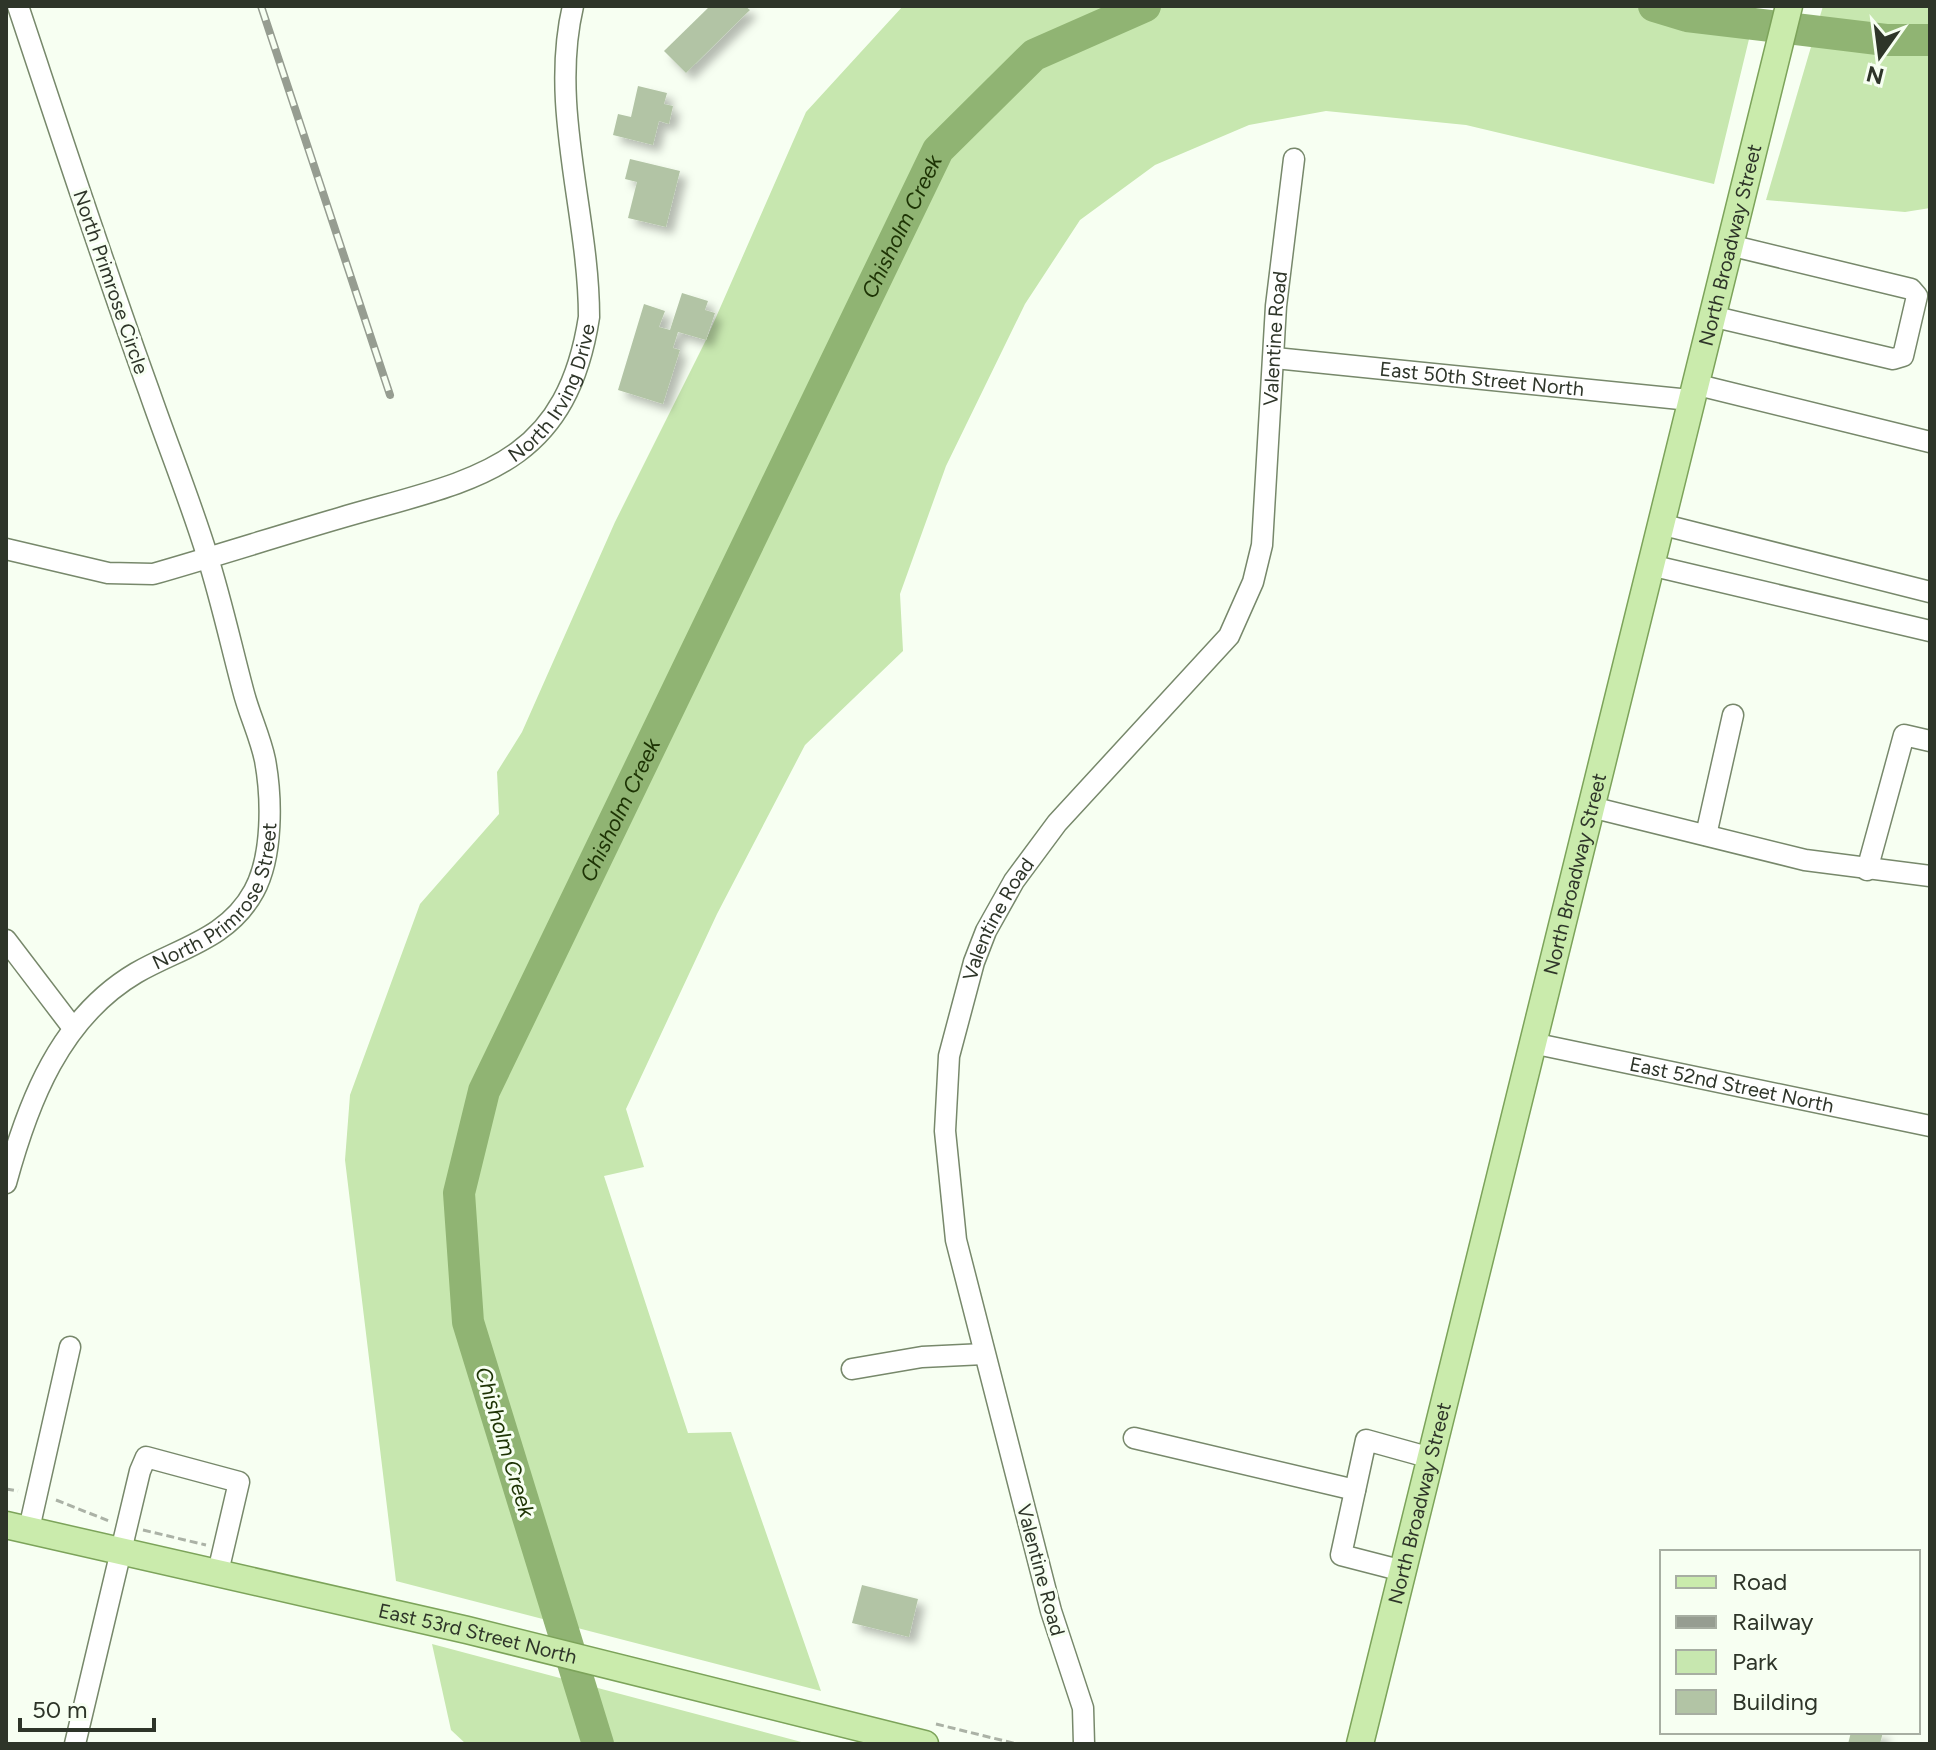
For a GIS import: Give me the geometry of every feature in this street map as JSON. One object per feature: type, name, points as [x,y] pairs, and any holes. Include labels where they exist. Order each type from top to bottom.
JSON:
[{"type":"main road","name":"North Broadway Street","points":[[1360,1744],[1789,6]]},
{"type":"main road","name":"East 53rd Street North","points":[[14,1525],[467,1630],[925,1744]]},
{"type":"street","name":"North Primrose Circle","points":[[18,6],[98,249],[208,556]]},
{"type":"street","name":"North Irving Drive","points":[[6,549],[87,569],[131,575],[153,574],[478,477],[528,444],[567,399],[583,354],[589,317],[589,292],[565,81],[566,36],[573,6]]},
{"type":"street","name":"Valentine Road","points":[[1084,1744],[1083,1708],[1051,1611],[956,1240],[945,1131],[949,1056],[964,992],[986,931],[1030,859],[1057,823],[1213,655],[1239,618],[1253,582],[1262,545],[1281,251],[1294,159]]},
{"type":"street","points":[[1711,316],[1893,359],[1903,356],[1917,296],[1911,289],[1729,245]]},
{"type":"street","name":"East 50th Street North","points":[[1275,358],[1692,392],[1930,442]]},
{"type":"street","points":[[1660,524],[1930,592]]},
{"type":"street","name":"North Primrose Street","points":[[6,1183],[28,1116],[49,1066],[73,1028],[107,993],[134,974],[210,938],[228,923],[256,889],[267,833],[265,760],[208,556]]},
{"type":"street","points":[[1650,565],[1930,631]]},
{"type":"street","points":[[1706,835],[1733,715]]},
{"type":"street","points":[[1867,870],[1904,735],[1930,741]]},
{"type":"street","points":[[1591,807],[1805,860],[1930,876]]},
{"type":"street","points":[[6,940],[73,1028]]},
{"type":"street","name":"East 52nd Street North","points":[[1532,1043],[1930,1126]]},
{"type":"street","points":[[14,1525],[70,1347]]},
{"type":"street","points":[[852,1369],[922,1357],[984,1354]]},
{"type":"street","points":[[1134,1438],[1355,1490]]},
{"type":"street","points":[[1403,1571],[1341,1555],[1366,1440],[1431,1458]]},
{"type":"street","points":[[75,1744],[146,1457],[239,1482],[218,1572]]},
{"type":"green space","points":[[903,6],[1757,6],[1714,184],[1466,125],[1326,111],[1249,125],[1155,165],[1080,220],[1025,304],[946,466],[900,594],[903,651],[805,745],[717,914],[626,1109],[644,1167],[604,1176],[688,1433],[731,1432],[821,1691],[396,1581],[345,1160],[350,1095],[420,904],[499,814],[497,772],[522,732],[615,522],[706,340],[806,112]]},
{"type":"green space","points":[[1823,6],[1930,6],[1930,208],[1905,212],[1766,200]]},
{"type":"green space","points":[[432,1644],[809,1744],[466,1744],[451,1730]]},
{"type":"building","points":[[710,6],[745,6],[750,10],[686,73],[664,51]]},
{"type":"building","points":[[638,86],[667,93],[664,104],[673,106],[669,124],[659,121],[653,145],[613,135],[618,114],[631,117]]},
{"type":"building","points":[[630,159],[680,171],[666,227],[628,218],[637,182],[625,179]]},
{"type":"building","points":[[682,293],[708,301],[705,310],[715,313],[706,340],[678,332],[673,348],[680,350],[663,404],[618,390],[644,304],[665,311],[659,327],[670,330]]},
{"type":"building","points":[[862,1585],[918,1599],[909,1637],[852,1623]]},
{"type":"building","points":[[1850,1734],[1882,1734],[1880,1744],[1848,1744]]},
{"type":"waterway","name":"Chisholm Creek","points":[[598,1744],[468,1322],[459,1193],[484,1091],[938,150],[1034,55],[1145,6]]},
{"type":"waterway","name":"Chisholm Creek","points":[[1654,6],[1687,16],[1886,40],[1930,40]]},
{"type":"railway","points":[[261,6],[390,395]]}]
